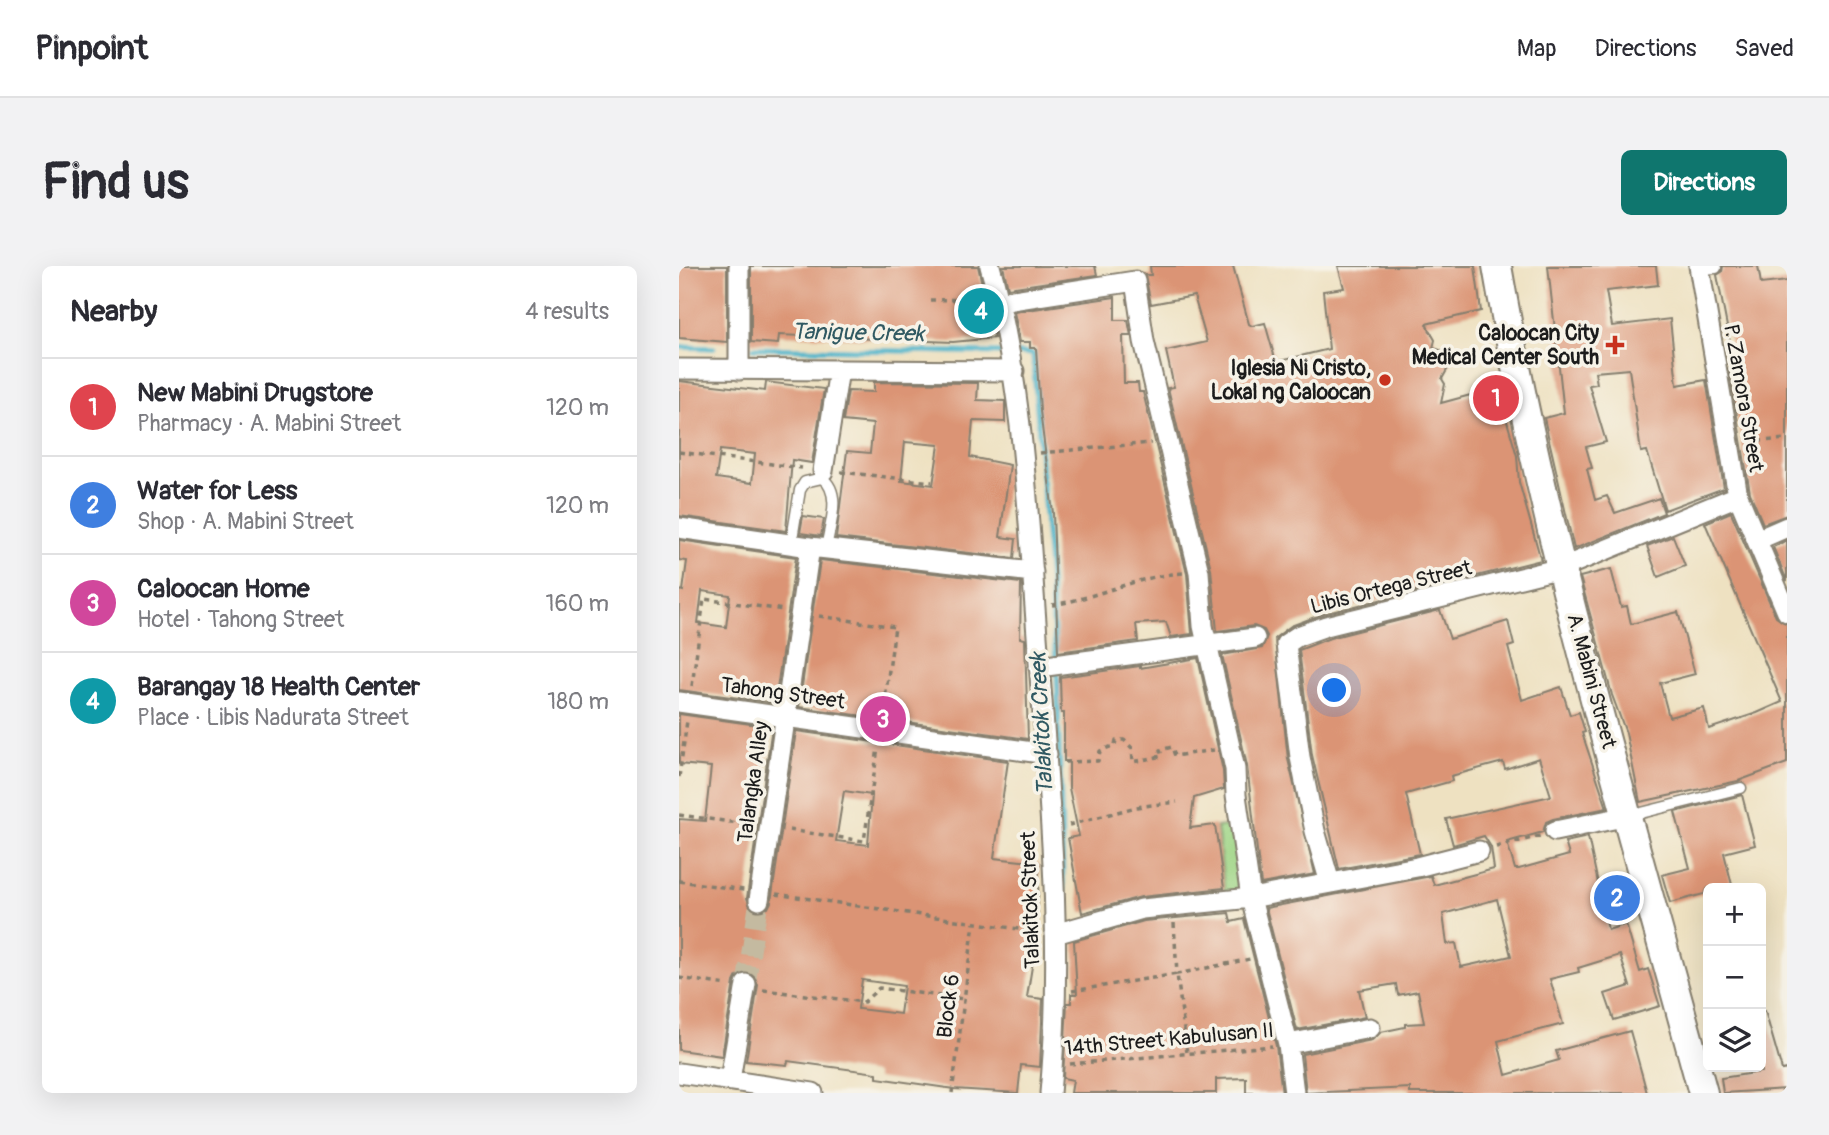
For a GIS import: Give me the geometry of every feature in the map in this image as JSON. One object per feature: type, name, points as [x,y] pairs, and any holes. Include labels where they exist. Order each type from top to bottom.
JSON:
[{"type":"main road","name":"A. Mabini Street","points":[[1497,266],[1520,385],[1561,568],[1703,1093]]},
{"type":"street","points":[[739,266],[739,370]]},
{"type":"street","name":"Talakitok Street","points":[[990,266],[1014,371],[1025,454],[1035,608],[1051,666],[1047,754],[1055,995],[1050,1093]]},
{"type":"street","name":"P. Zamora Street","points":[[1705,268],[1738,496],[1787,612]]},
{"type":"street","points":[[999,300],[1135,281],[1144,341],[1199,572],[1208,647],[1231,747],[1251,898],[1288,1044],[1294,1093]]},
{"type":"street","points":[[679,369],[1014,371]]},
{"type":"street","points":[[823,474],[839,370]]},
{"type":"street","name":"Libis Ortega Street","points":[[1330,883],[1315,831],[1300,757],[1286,644],[1326,625],[1561,568],[1738,496]]},
{"type":"street","points":[[1757,540],[1787,527]]},
{"type":"street","points":[[679,528],[809,547],[1033,572]]},
{"type":"street","name":"Talangka Alley","points":[[759,896],[809,547]]},
{"type":"street","points":[[1051,666],[1208,647],[1255,638]]},
{"type":"street","name":"Tahong Street","points":[[679,702],[1047,754]]},
{"type":"street","points":[[1555,831],[1628,816]]},
{"type":"street","points":[[1055,934],[1108,917],[1251,898],[1417,867],[1479,851]]},
{"type":"street","points":[[730,1080],[745,986]]},
{"type":"street","points":[[1288,1044],[1370,1028]]},
{"type":"street","points":[[679,1073],[813,1093]]},
{"type":"lane","points":[[823,474],[831,484],[834,494],[809,547],[800,490],[805,482],[823,474]]},
{"type":"lane","points":[[1628,816],[1741,788]]},
{"type":"path","points":[[930,300],[999,300]]},
{"type":"path","points":[[1729,444],[1787,439]]},
{"type":"path","points":[[1025,454],[1167,440]]},
{"type":"path","points":[[1035,608],[1081,600],[1154,575],[1199,572]]},
{"type":"path","points":[[679,815],[864,841],[880,730]]},
{"type":"path","points":[[1047,754],[1064,762],[1098,761],[1100,751],[1115,745],[1116,740],[1124,740],[1132,748],[1133,762],[1162,756],[1160,750],[1172,747],[1175,756],[1231,747]]},
{"type":"path","points":[[1051,830],[1136,807],[1177,802]]},
{"type":"path","points":[[1479,851],[1555,831]]},
{"type":"path","points":[[679,881],[759,896],[1055,934]]},
{"type":"path","points":[[1171,907],[1187,1053]]},
{"type":"path","name":"Block 6","points":[[952,1093],[974,923]]},
{"type":"path","points":[[1055,995],[1265,956]]},
{"type":"path","points":[[679,978],[864,1002],[879,988],[964,999]]},
{"type":"path","name":"14th Street Kabulusan II","points":[[1052,1066],[1288,1044]]},
{"type":"green space","points":[[1247,823],[1256,891],[1225,895],[1217,827]]},
{"type":"building","points":[[679,266],[727,266],[727,342],[679,338]]},
{"type":"building","points":[[751,266],[978,266],[994,338],[953,342],[779,335],[778,344],[751,342]]},
{"type":"building","points":[[1003,266],[1095,266],[1097,275],[1008,288]]},
{"type":"building","points":[[1150,266],[1233,266],[1249,324],[1252,326],[1265,323],[1276,362],[1329,349],[1323,291],[1344,288],[1338,266],[1475,266],[1481,311],[1426,324],[1435,340],[1433,348],[1447,352],[1453,359],[1442,379],[1445,384],[1441,403],[1500,387],[1517,456],[1519,482],[1541,560],[1323,614],[1291,626],[1275,638],[1288,759],[1315,874],[1261,884],[1247,766],[1222,655],[1262,648],[1267,636],[1264,630],[1254,626],[1217,631],[1211,569],[1168,388],[1174,387],[1166,351],[1207,342],[1194,296],[1151,304],[1145,275],[1151,275]]},
{"type":"building","points":[[1548,266],[1656,266],[1658,285],[1606,291],[1612,326],[1670,319],[1677,385],[1706,380],[1724,488],[1665,510],[1647,451],[1641,452],[1629,369],[1595,372],[1597,384],[1589,385],[1606,442],[1586,447],[1592,468],[1587,469],[1595,500],[1607,496],[1615,513],[1659,498],[1664,513],[1574,549],[1544,418],[1564,413]]},
{"type":"building","points":[[1723,266],[1758,266],[1761,284],[1787,281],[1787,515],[1763,524],[1750,493],[1729,369],[1735,368],[1717,275],[1722,272]]},
{"type":"building","points":[[1115,297],[1115,320],[1128,320],[1131,336],[1123,336],[1124,383],[1138,383],[1139,392],[1143,392],[1187,574],[1192,634],[1171,637],[1166,622],[1136,624],[1138,641],[1058,652],[1053,513],[1040,411],[1036,348],[1030,348],[1030,342],[1020,342],[1014,312]]},
{"type":"building","points":[[679,381],[765,391],[766,382],[824,389],[812,463],[792,460],[786,531],[679,516]],"holes":[[[720,450],[755,454],[752,483],[716,478]]]},
{"type":"building","points":[[874,382],[978,383],[977,400],[1005,401],[1005,422],[973,421],[970,457],[1010,465],[1000,537],[1016,539],[1014,558],[836,538],[847,451],[870,453],[873,424],[843,421],[848,391],[874,392]],"holes":[[[905,442],[939,445],[933,485],[901,481]]]},
{"type":"building","points":[[1731,512],[1776,617],[1787,624],[1787,763],[1738,781],[1640,802],[1626,733],[1612,695],[1580,577],[1611,569],[1621,607],[1627,606],[1631,624],[1678,612],[1695,674],[1660,683],[1669,717],[1704,708],[1709,729],[1757,713],[1782,702],[1705,523]]},
{"type":"building","points":[[803,516],[824,519],[821,536],[800,533]]},
{"type":"building","points":[[1673,536],[1685,566],[1658,577],[1647,546]]},
{"type":"building","points":[[679,540],[796,557],[775,703],[679,690],[679,590],[683,591],[687,561],[679,560]],"holes":[[[702,591],[730,595],[726,627],[698,623]]]},
{"type":"building","points":[[1787,540],[1787,581],[1773,547]]},
{"type":"building","points":[[820,560],[1021,583],[1020,638],[1025,639],[1028,739],[799,707]]},
{"type":"building","points":[[1440,610],[1450,639],[1508,621],[1514,645],[1508,647],[1522,700],[1561,687],[1570,715],[1579,712],[1585,732],[1582,733],[1607,808],[1553,819],[1546,822],[1543,832],[1507,842],[1515,869],[1519,869],[1569,855],[1565,842],[1588,837],[1608,930],[1626,924],[1640,972],[1648,969],[1660,1006],[1614,1020],[1605,994],[1630,986],[1620,955],[1578,968],[1579,972],[1550,979],[1563,1024],[1498,1041],[1506,1075],[1559,1060],[1556,1051],[1630,1031],[1647,1093],[1410,1093],[1410,1088],[1306,1093],[1302,1054],[1372,1040],[1381,1032],[1405,1027],[1405,1024],[1424,1023],[1418,991],[1398,995],[1396,984],[1359,990],[1365,1017],[1297,1030],[1266,908],[1431,876],[1434,885],[1494,869],[1491,847],[1484,836],[1453,845],[1446,819],[1551,796],[1539,758],[1505,769],[1503,762],[1451,776],[1452,781],[1406,794],[1420,854],[1339,869],[1312,755],[1299,650],[1330,638]],"holes":[[[1497,899],[1511,956],[1461,967],[1456,943],[1447,944],[1443,914]]]},
{"type":"building","points":[[1198,658],[1223,771],[1224,789],[1194,798],[1190,828],[1215,825],[1224,888],[1141,897],[1082,913],[1068,838],[1079,836],[1069,788],[1069,761],[1064,761],[1064,713],[1061,713],[1060,677]]},
{"type":"building","points":[[679,714],[772,727],[747,898],[751,909],[758,912],[768,908],[771,902],[796,731],[1008,761],[994,858],[1039,863],[1037,936],[1027,997],[1043,999],[1040,1067],[1021,1065],[1018,1093],[954,1089],[877,1078],[877,1073],[788,1061],[787,1065],[746,1061],[758,985],[754,975],[747,972],[737,976],[734,982],[722,1056],[679,1050],[679,819],[705,821],[711,767],[679,764]],"holes":[[[844,791],[872,795],[868,845],[836,841]],[[862,980],[904,986],[900,1014],[858,1009]]]},
{"type":"building","points":[[1742,795],[1755,845],[1724,853],[1732,883],[1703,883],[1703,894],[1670,903],[1662,875],[1690,868],[1675,812]]},
{"type":"building","points":[[1229,913],[1231,922],[1244,919],[1276,1046],[1282,1093],[1246,1093],[1246,1078],[1216,1079],[1216,1093],[1071,1093],[1073,1080],[1063,1078],[1067,1003],[1071,1003],[1071,994],[1077,994],[1074,941],[1144,921]]},
{"type":"building","points":[[1766,1014],[1782,1070],[1787,1069],[1787,1089],[1723,1093],[1721,1078],[1766,1072]]},
{"type":"waterway","name":"Tanigue Creek","points":[[679,347],[714,348]]},
{"type":"waterway","name":"Tanigue Creek","points":[[753,348],[1004,353]]},
{"type":"waterway","name":"Talakitok Creek","points":[[1018,353],[1033,354],[1056,660]]},
{"type":"waterway","name":"Talakitok Creek","points":[[1057,670],[1064,919]]},
{"type":"tunnel","points":[[746,984],[759,900]]},
{"type":"place","name":"Barangay 18 Health Center","points":[[981,311]]},
{"type":"place","name":"Caloocan City Medical Center South","points":[[1615,345]]},
{"type":"place","name":"Iglesia Ni Cristo, Lokal ng Caloocan","points":[[1385,380]]},
{"type":"place","name":"New Mabini Drugstore","points":[[1496,398]]},
{"type":"place","name":"Caloocan Home","points":[[883,719]]},
{"type":"place","name":"Water for Less","points":[[1617,898]]}]
